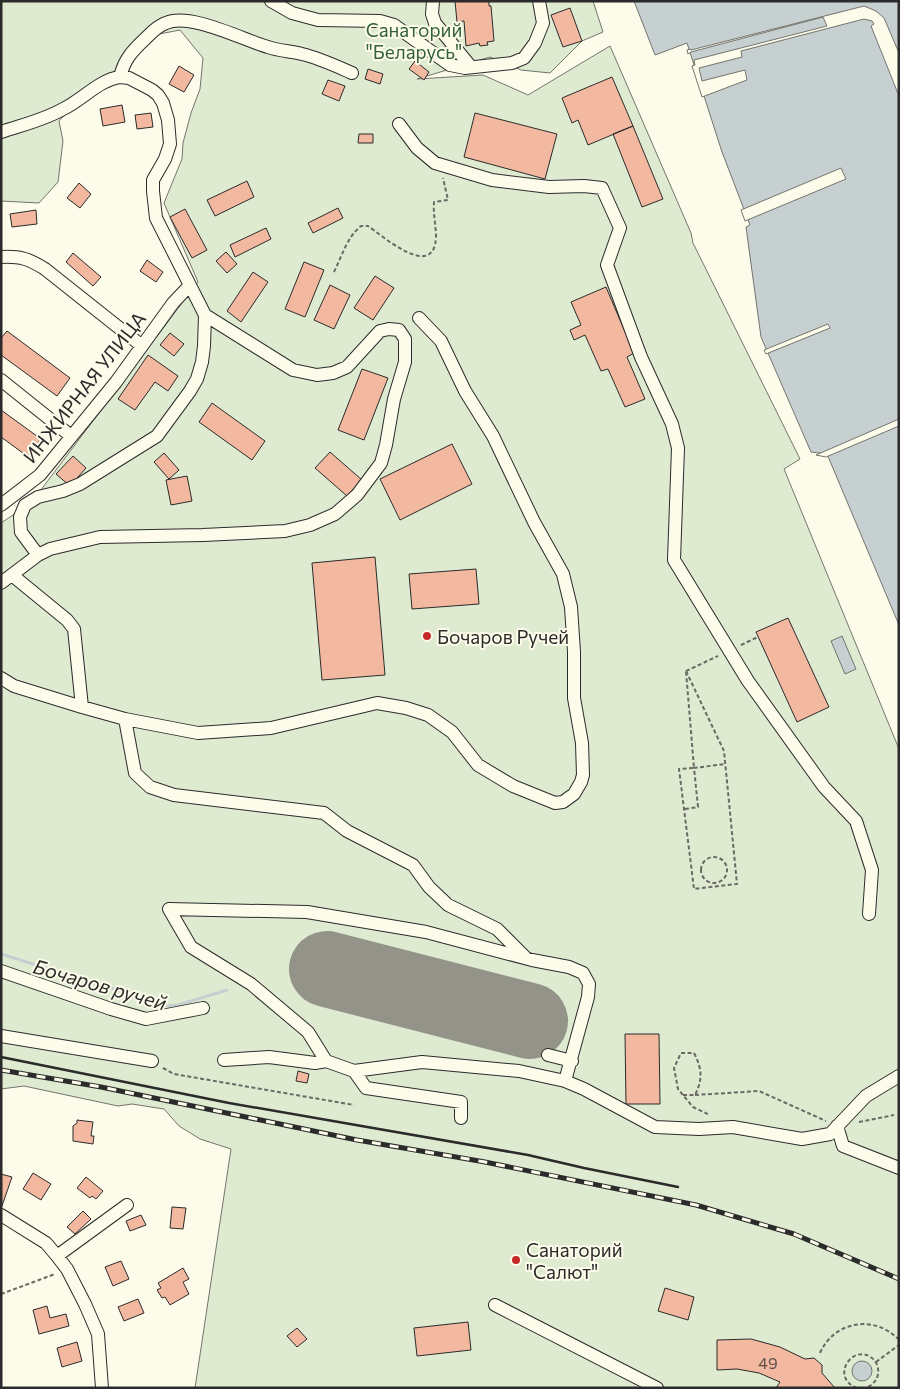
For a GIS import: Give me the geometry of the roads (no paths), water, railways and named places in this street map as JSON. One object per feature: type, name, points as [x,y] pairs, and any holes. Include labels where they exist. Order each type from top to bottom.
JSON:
[{"type":"street","points":[[271,1],[292,13],[318,20],[380,21],[394,24],[450,65],[465,68],[512,63],[524,58],[535,43],[543,23],[539,1]]},
{"type":"street","points":[[432,1],[432,14],[435,23],[471,67]]},
{"type":"street","points":[[120,77],[123,64],[130,53],[154,30],[176,20],[188,20],[268,48],[303,54],[352,73]]},
{"type":"street","points":[[1,132],[50,116],[66,108],[111,78],[129,78],[158,95],[163,103],[168,120],[170,144],[165,159],[154,180],[153,205],[156,218],[204,315],[204,346],[202,362],[196,379],[190,391],[157,436],[80,484],[38,497],[25,505],[20,517],[21,532],[38,555]]},
{"type":"street","points":[[399,124],[417,148],[435,163],[492,180],[549,187],[584,186],[602,188],[620,228],[607,264],[641,357],[672,424],[678,448],[674,560],[748,681],[824,786],[856,821],[872,870],[869,914]]},
{"type":"street","points":[[1,257],[16,257],[30,260],[46,269],[142,346]]},
{"type":"street","name":"ИНЖИРНАЯ УЛИЦА","points":[[1,505],[40,475],[142,346],[173,303],[190,285]]},
{"type":"street","points":[[1,583],[50,548],[100,536],[203,535],[285,531],[310,525],[334,514],[357,495],[381,463],[386,445],[394,399],[405,362],[405,339],[399,330],[389,329],[380,331],[347,367],[332,374],[316,375],[293,370],[204,315]]},
{"type":"street","points":[[1,678],[14,686],[82,707],[125,719],[198,733],[271,728],[377,703],[406,708],[428,715],[452,732],[478,765],[513,786],[555,804],[563,802],[574,794],[583,775],[583,759],[574,698],[574,652],[571,607],[563,574],[534,522],[494,436],[465,390],[441,341],[420,318]]},
{"type":"street","points":[[1,380],[71,436]]},
{"type":"street","points":[[12,575],[67,620],[74,629],[82,707]]},
{"type":"street","points":[[125,719],[135,773],[150,787],[174,795],[324,813],[347,831],[412,865],[429,887],[448,905],[497,929],[525,958]]},
{"type":"street","points":[[326,1061],[308,1032],[251,984],[191,948],[169,910],[307,912],[426,932],[525,958],[569,967],[583,974],[589,984],[588,997],[565,1081]]},
{"type":"street","points":[[1,971],[111,1009],[146,1019],[203,1008]]},
{"type":"street","points":[[1,1036],[152,1061]]},
{"type":"street","points":[[548,1055],[572,1061]]},
{"type":"street","points":[[224,1060],[269,1056],[315,1063],[326,1061],[354,1071],[422,1062],[519,1071],[565,1081],[584,1089],[655,1127],[699,1129],[732,1127],[802,1140],[830,1134],[866,1096],[899,1076]]},
{"type":"street","points":[[354,1071],[366,1088],[461,1102],[461,1118]]},
{"type":"street","points":[[837,1126],[843,1146],[899,1168]]},
{"type":"street","points":[[58,1256],[128,1205]]},
{"type":"street","points":[[1,1215],[46,1243],[67,1269],[98,1334],[102,1388]]},
{"type":"street","points":[[494,1305],[657,1388]]},
{"type":"waterway","name":"Бочаров ручей","points":[[1,954],[163,1006],[178,1005],[227,990]]},
{"type":"railway","points":[[1,1070],[101,1087],[357,1140],[485,1162],[696,1205],[794,1234],[899,1279]]},
{"type":"place","name":"Бочаров Ручей","points":[[427,636]]},
{"type":"place","name":"Санаторий \"Салют\"","points":[[516,1260]]},
{"type":"park label","name":"Санаторий \"Беларусь\"","points":[[414,40]]}]
